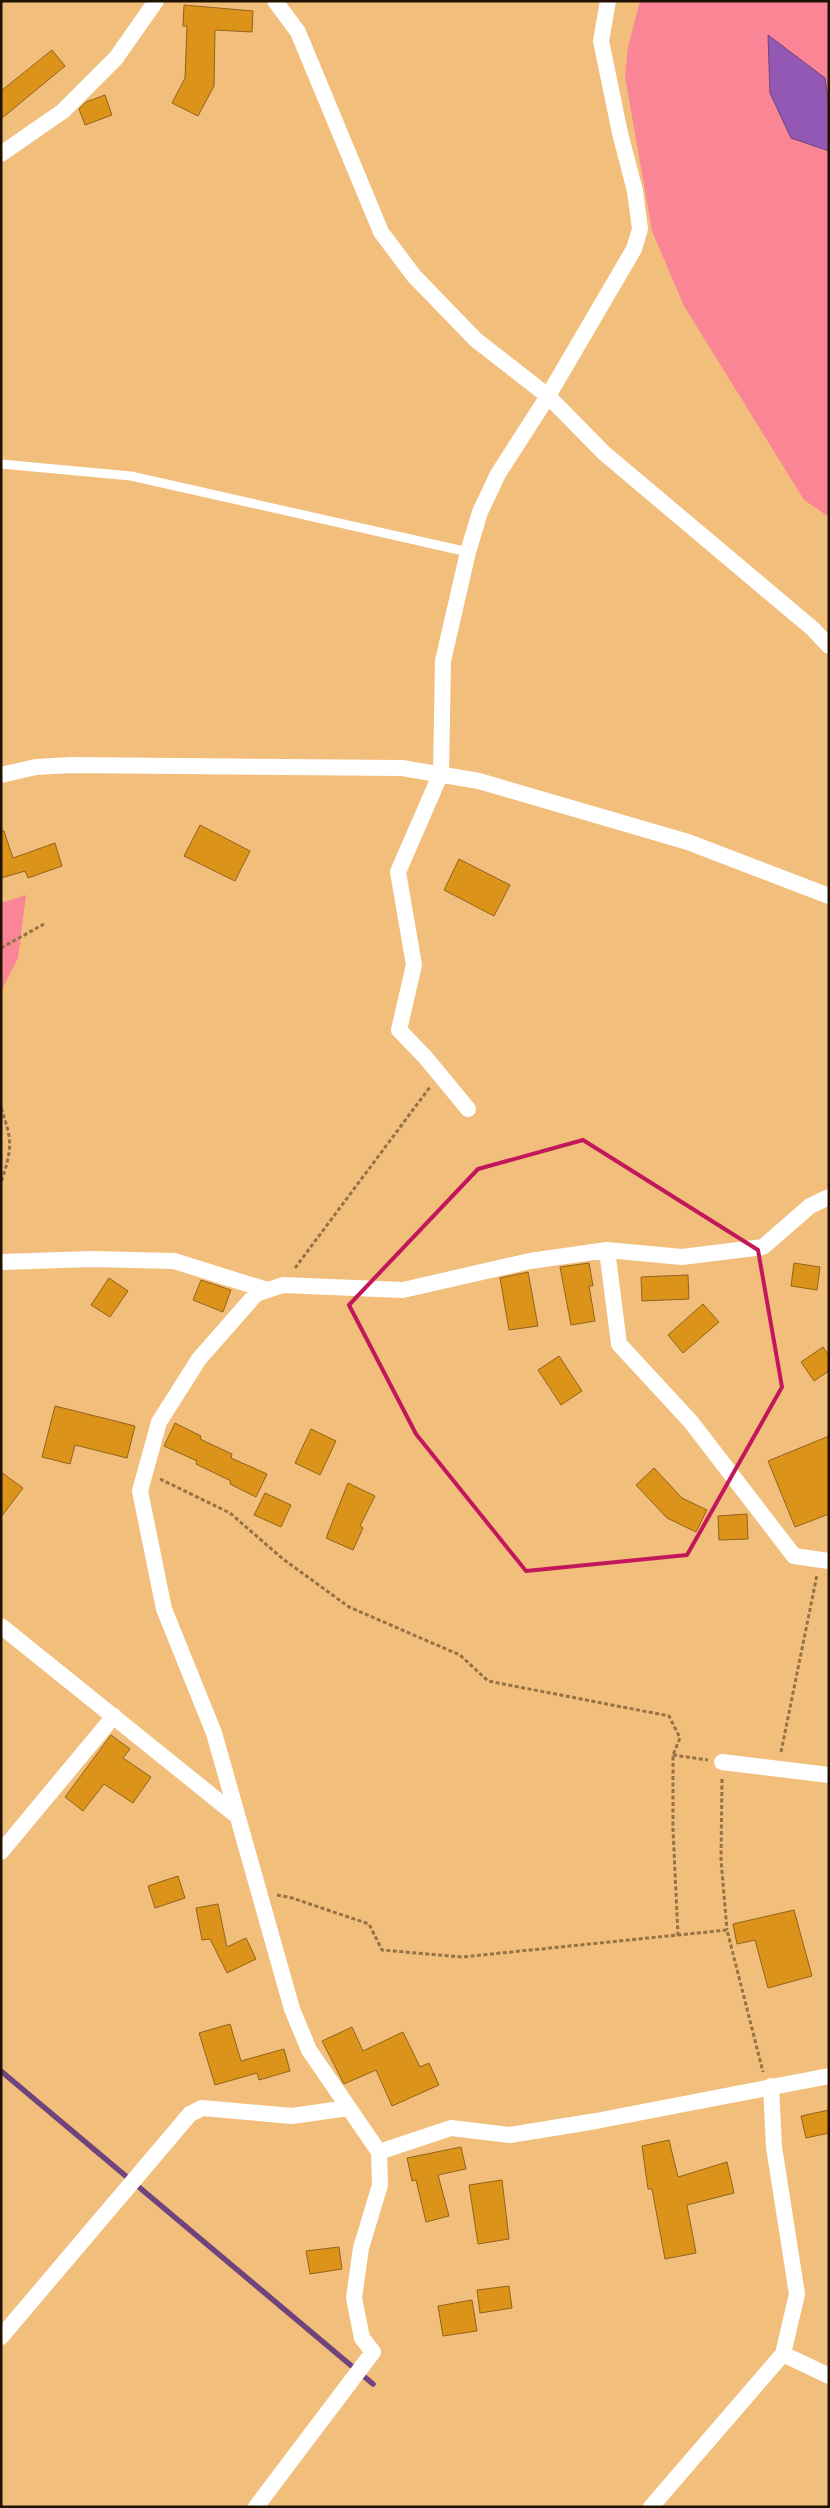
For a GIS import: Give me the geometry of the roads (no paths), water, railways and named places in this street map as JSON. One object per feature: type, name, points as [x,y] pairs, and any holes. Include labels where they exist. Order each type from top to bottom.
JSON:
[{"type":"street","points":[[1,154],[63,110],[116,58],[156,1]]},
{"type":"street","points":[[275,1],[298,32],[381,232],[414,276],[476,340],[548,396],[604,453],[813,629],[829,646]]},
{"type":"street","points":[[468,1109],[440,1074],[399,1030],[414,966],[398,872],[441,773],[443,661],[468,552],[480,512],[498,474],[548,396],[634,249],[640,229],[635,191],[620,133],[601,41],[608,1]]},
{"type":"street","points":[[1,775],[36,767],[72,764],[402,768],[441,773],[479,780],[688,842],[829,896]]},
{"type":"street","points":[[1,1262],[92,1259],[174,1261],[275,1288],[403,1290],[530,1261],[607,1250],[682,1258],[763,1247],[810,1206],[829,1197]]},
{"type":"street","points":[[607,1250],[619,1344],[691,1422],[794,1556],[825,1560]]},
{"type":"street","points":[[256,2507],[373,2352],[362,2338],[354,2298],[361,2248],[380,2185],[378,2152],[309,2050],[295,2017],[214,1733],[164,1609],[140,1491],[159,1422],[199,1359],[256,1294],[275,1288]]},
{"type":"street","points":[[1,1626],[237,1816]]},
{"type":"street","points":[[1,1852],[114,1716]]},
{"type":"street","points":[[722,1762],[829,1775]]},
{"type":"street","points":[[378,2152],[450,2128],[510,2135],[596,2122],[768,2086],[829,2076]]},
{"type":"street","points":[[651,2507],[782,2354],[797,2294],[774,2146],[768,2086]]},
{"type":"street","points":[[1,2338],[190,2114],[202,2108],[292,2116],[348,2108]]},
{"type":"street","points":[[782,2354],[829,2376]]},
{"type":"lane","points":[[1,464],[131,476],[468,552]]},
{"type":"waterway","points":[[1,2071],[373,2384]]}]
